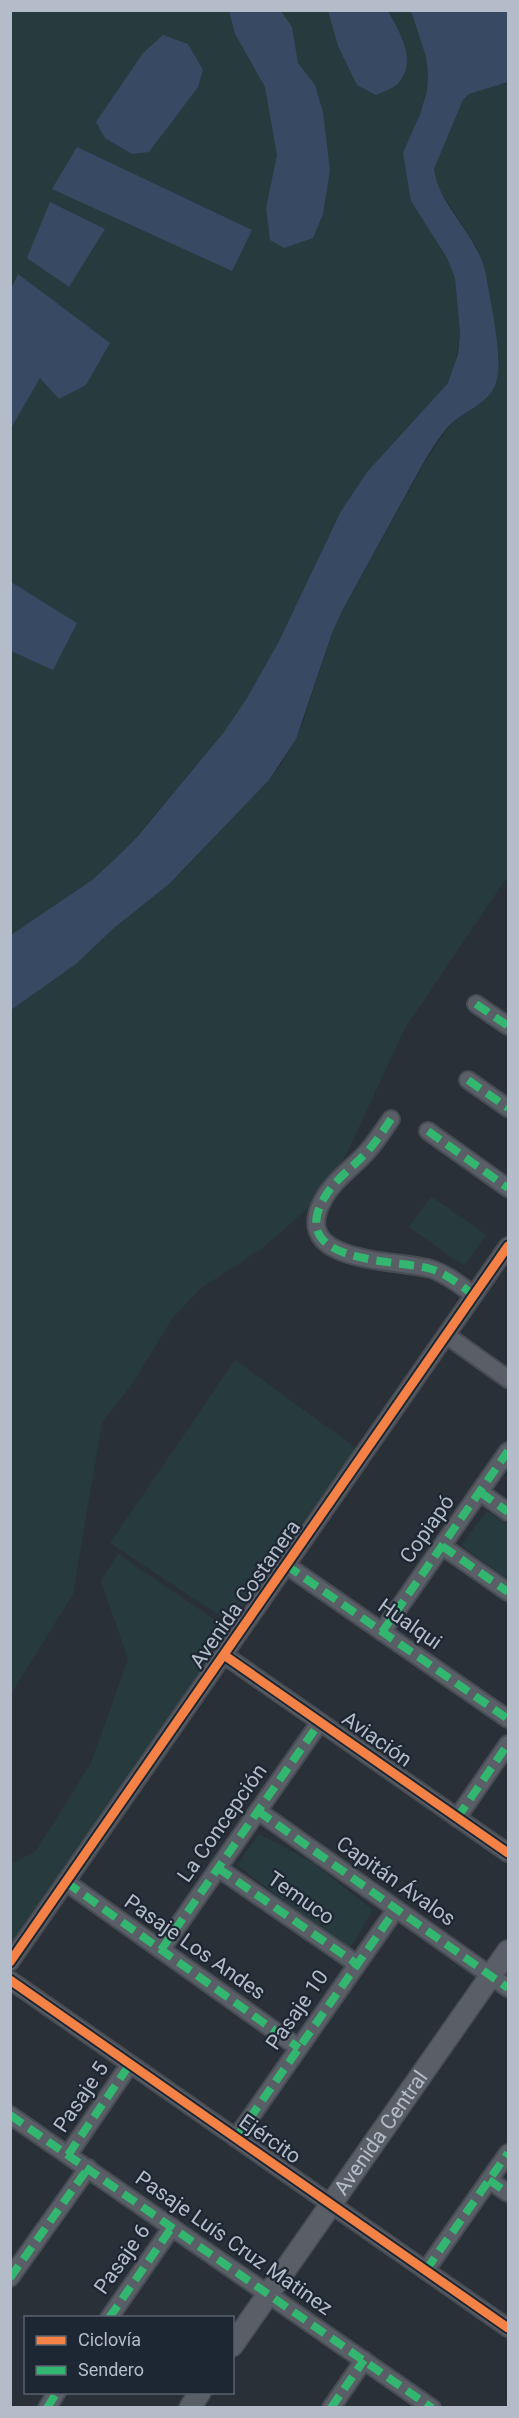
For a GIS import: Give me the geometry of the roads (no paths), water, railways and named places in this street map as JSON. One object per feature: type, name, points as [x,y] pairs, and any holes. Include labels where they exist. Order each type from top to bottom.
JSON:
[{"type":"street","points":[[477,1004],[508,1026]]},
{"type":"street","points":[[468,1080],[508,1108]]},
{"type":"street","points":[[391,1119],[366,1153],[325,1197],[317,1215],[321,1235],[331,1247],[347,1255],[425,1267],[441,1272],[474,1295]]},
{"type":"street","points":[[428,1131],[508,1188]]},
{"type":"street","name":"Avenida Costanera","points":[[10,1962],[508,1246]]},
{"type":"street","points":[[446,1335],[508,1379]]},
{"type":"street","name":"Copiapó","points":[[382,1632],[508,1451]]},
{"type":"street","points":[[480,1492],[508,1512]]},
{"type":"street","points":[[442,1546],[508,1592]]},
{"type":"street","name":"Hualqui","points":[[286,1565],[508,1719]]},
{"type":"street","name":"Aviación","points":[[224,1655],[508,1853]]},
{"type":"street","name":"La Concepción","points":[[161,1950],[320,1722]]},
{"type":"street","points":[[458,1818],[508,1744]]},
{"type":"street","name":"Capitán Ávalos","points":[[258,1811],[508,1988]]},
{"type":"street","name":"Temuco","points":[[218,1868],[357,1964]]},
{"type":"street","name":"Pasaje Los Andes","points":[[66,1882],[299,2048]]},
{"type":"street","name":"Pasaje 10","points":[[236,2138],[396,1909]]},
{"type":"street","name":"Avenida Central","points":[[234,2343],[508,1951]]},
{"type":"street","name":"Ejército","points":[[10,1980],[508,2328]]},
{"type":"street","name":"Pasaje 5","points":[[68,2155],[130,2064]]},
{"type":"street","name":"Pasaje Luís Cruz Matinez","points":[[10,2115],[432,2408]]},
{"type":"street","points":[[426,2270],[508,2152]]},
{"type":"street","points":[[10,2278],[88,2168]]},
{"type":"street","points":[[489,2180],[508,2193]]},
{"type":"street","name":"Pasaje 6","points":[[110,2316],[172,2227]]},
{"type":"street","points":[[331,2408],[364,2360]]},
{"type":"street","points":[[47,2408],[56,2394]]},
{"type":"street","points":[[190,2408],[199,2394]]},
{"type":"water","points":[[229,11],[281,11],[292,27],[298,63],[315,85],[323,112],[330,170],[323,214],[313,238],[284,248],[270,240],[266,208],[277,155],[265,87],[235,34]]},
{"type":"water","points":[[328,11],[388,11],[401,36],[407,55],[405,73],[398,83],[389,90],[376,95],[357,85],[338,46]]},
{"type":"water","points":[[411,11],[508,11],[508,82],[469,94],[463,100],[434,169],[443,196],[476,247],[482,261],[497,345],[496,383],[481,403],[446,429],[421,467],[342,611],[332,633],[296,739],[269,780],[169,884],[114,928],[76,964],[11,1010],[11,935],[92,880],[115,859],[137,837],[224,732],[247,698],[278,643],[341,511],[367,472],[448,383],[458,354],[460,334],[455,278],[447,258],[411,201],[403,153],[420,114],[427,91],[428,74],[426,57]]},
{"type":"water","points":[[163,35],[188,44],[203,70],[198,87],[149,152],[132,154],[105,138],[96,122],[143,53]]},
{"type":"water","points":[[77,147],[252,230],[232,271],[52,189]]},
{"type":"water","points":[[50,202],[105,229],[69,287],[27,258]]},
{"type":"water","points":[[18,274],[110,343],[86,385],[59,399],[40,378],[11,428],[10,291]]},
{"type":"water","points":[[11,582],[77,623],[53,670],[11,651]]}]
